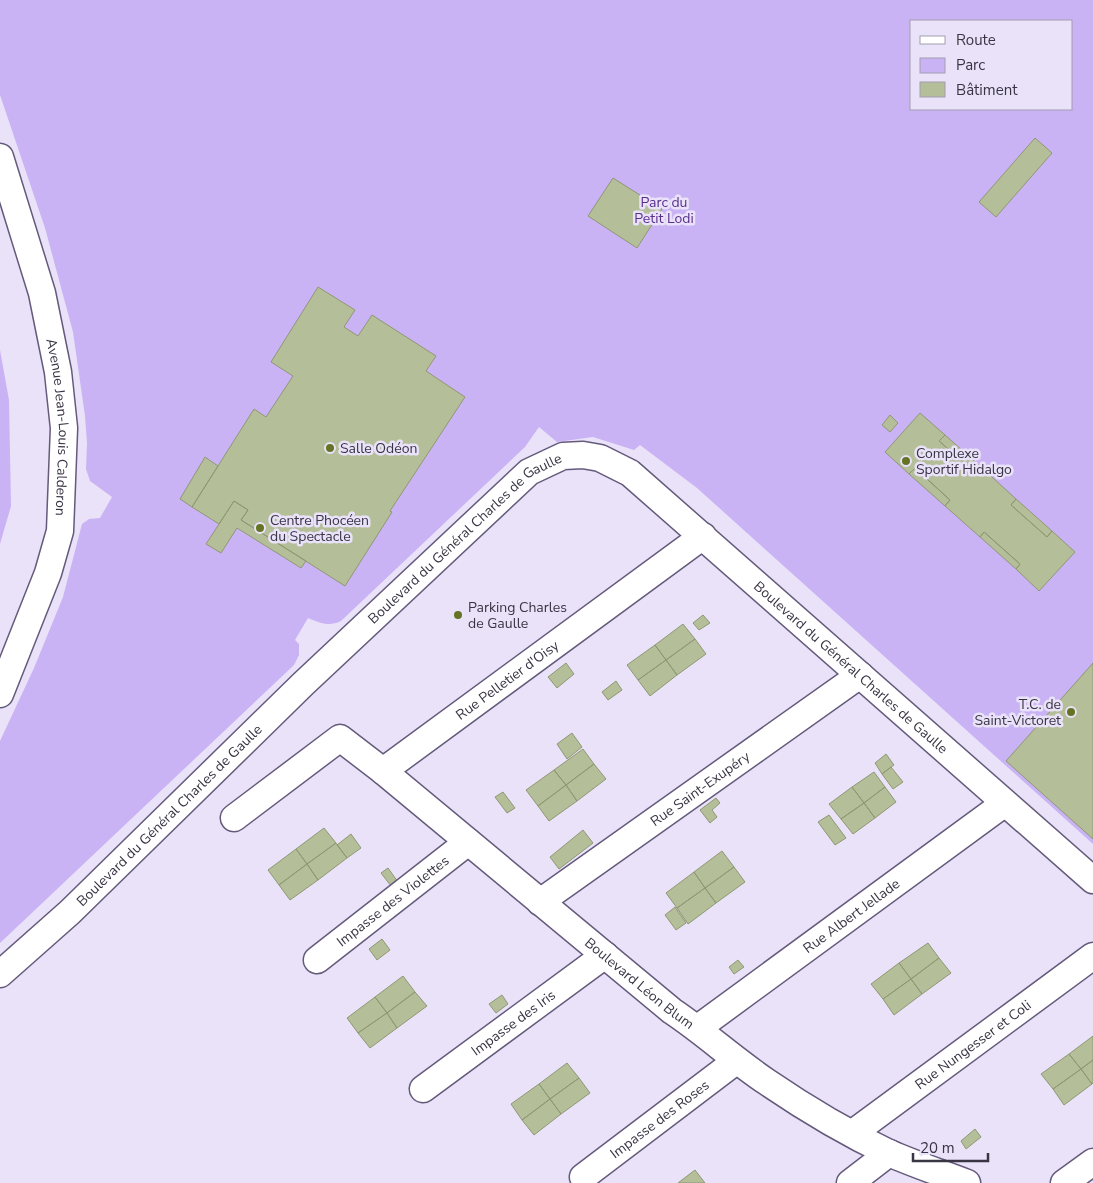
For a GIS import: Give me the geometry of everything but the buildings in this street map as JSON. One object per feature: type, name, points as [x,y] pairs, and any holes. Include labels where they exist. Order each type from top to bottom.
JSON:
[{"type":"street","name":"Avenue Jean-Louis Calderon","points":[[0,157],[42,293],[58,372],[64,428],[60,531],[48,573],[15,662],[0,694]]},
{"type":"street","name":"Boulevard du Général Charles de Gaulle","points":[[0,974],[70,912],[303,684],[529,472],[563,456],[582,455],[600,458],[630,473],[1093,880]]},
{"type":"street","name":"Rue Pelletier d'Oisy","points":[[383,771],[702,536]]},
{"type":"street","name":"Rue Saint-Exupéry","points":[[540,902],[860,675]]},
{"type":"street","name":"Boulevard Léon Blum","points":[[234,818],[340,738],[383,771],[672,1011],[698,1028],[736,1061],[768,1083],[889,1153],[967,1183]]},
{"type":"street","name":"Rue Albert Jellade","points":[[698,1028],[1005,803]]},
{"type":"street","name":"Impasse des Violettes","points":[[317,960],[468,842]]},
{"type":"street","name":"Impasse des Iris","points":[[423,1089],[605,955]]},
{"type":"street","name":"Rue Nungesser et Coli","points":[[853,1133],[1093,956]]},
{"type":"street","name":"Impasse des Roses","points":[[583,1177],[736,1061]]},
{"type":"street","points":[[850,1183],[889,1153]]},
{"type":"street","points":[[1064,1183],[1093,1162]]},
{"type":"green space","name":"Parc du Petit Lodi","points":[[0,0],[1093,0],[1093,844],[697,488],[640,445],[634,450],[593,437],[557,442],[539,427],[525,447],[341,621],[328,624],[308,618],[295,640],[299,644],[299,655],[294,665],[0,943],[0,741],[34,668],[63,597],[82,524],[89,519],[100,518],[112,497],[90,481],[86,469],[85,416],[73,332],[45,228],[0,95]]},
{"type":"green space","points":[[0,350],[9,400],[11,506],[0,544]]},
{"type":"place","name":"Salle Odéon","points":[[330,448]]},
{"type":"place","name":"Complexe Sportif Hidalgo","points":[[906,461]]},
{"type":"place","name":"Centre Phocéen du Spectacle","points":[[260,528]]},
{"type":"place","name":"Parking Charles de Gaulle","points":[[458,615]]},
{"type":"place","name":"T.C. de Saint-Victoret","points":[[1071,712]]}]
